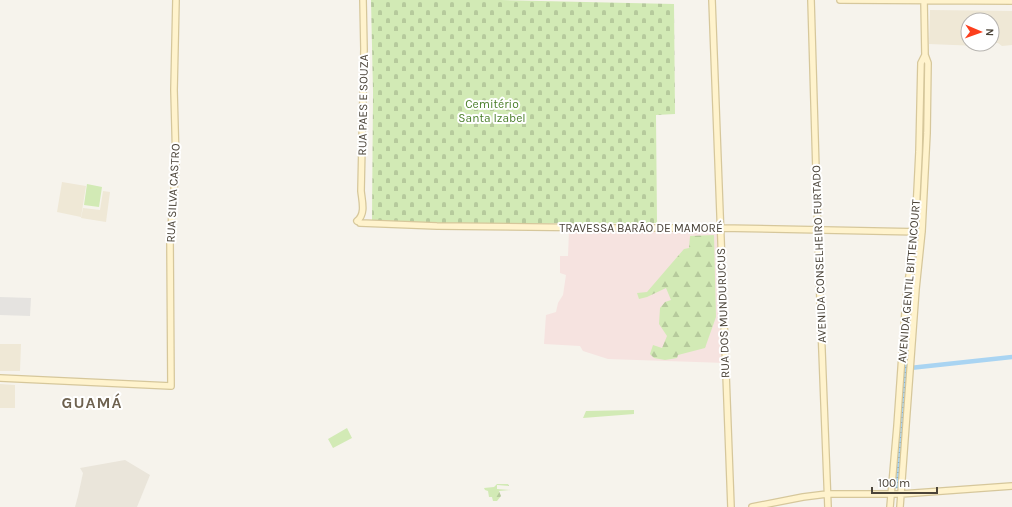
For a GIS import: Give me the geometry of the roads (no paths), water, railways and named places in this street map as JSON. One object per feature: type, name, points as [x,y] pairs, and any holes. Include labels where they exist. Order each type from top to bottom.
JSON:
[{"type":"street","name":"RUA SILVA CASTRO","points":[[0,378],[171,386],[170,240],[175,179],[174,90],[176,0]]},
{"type":"street","name":"RUA PAES E SOUZA","points":[[363,0],[364,49],[361,191],[365,217],[372,224]]},
{"type":"street","name":"RUA DOS MUNDURUCUS","points":[[712,0],[730,507]]},
{"type":"street","name":"AVENIDA CONSELHEIRO FURTADO","points":[[811,0],[828,507]]},
{"type":"street","points":[[840,0],[1012,1]]},
{"type":"street","name":"AVENIDA GENTIL BITTENCOURT","points":[[900,507],[919,232],[921,63],[925,55],[924,0]]},
{"type":"street","name":"TRAVESSA BARÃO DE MAMORÉ","points":[[363,209],[358,222],[402,226],[720,228],[919,232]]},
{"type":"street","name":"AVENIDA GENTIL BITTENCOURT","points":[[890,507],[906,298],[919,232]]},
{"type":"street","points":[[752,507],[803,496],[827,494],[901,494],[1012,486]]},
{"type":"water","points":[[923,61],[926,61],[920,232],[912,291],[908,337],[907,372],[898,488],[893,489],[904,372]]},
{"type":"waterway","points":[[910,368],[1012,357]]},
{"type":"district","name":"GUAMÁ","points":[[92,402]]},
{"type":"park label","name":"Cemitério Santa Izabel","points":[[492,111]]}]
